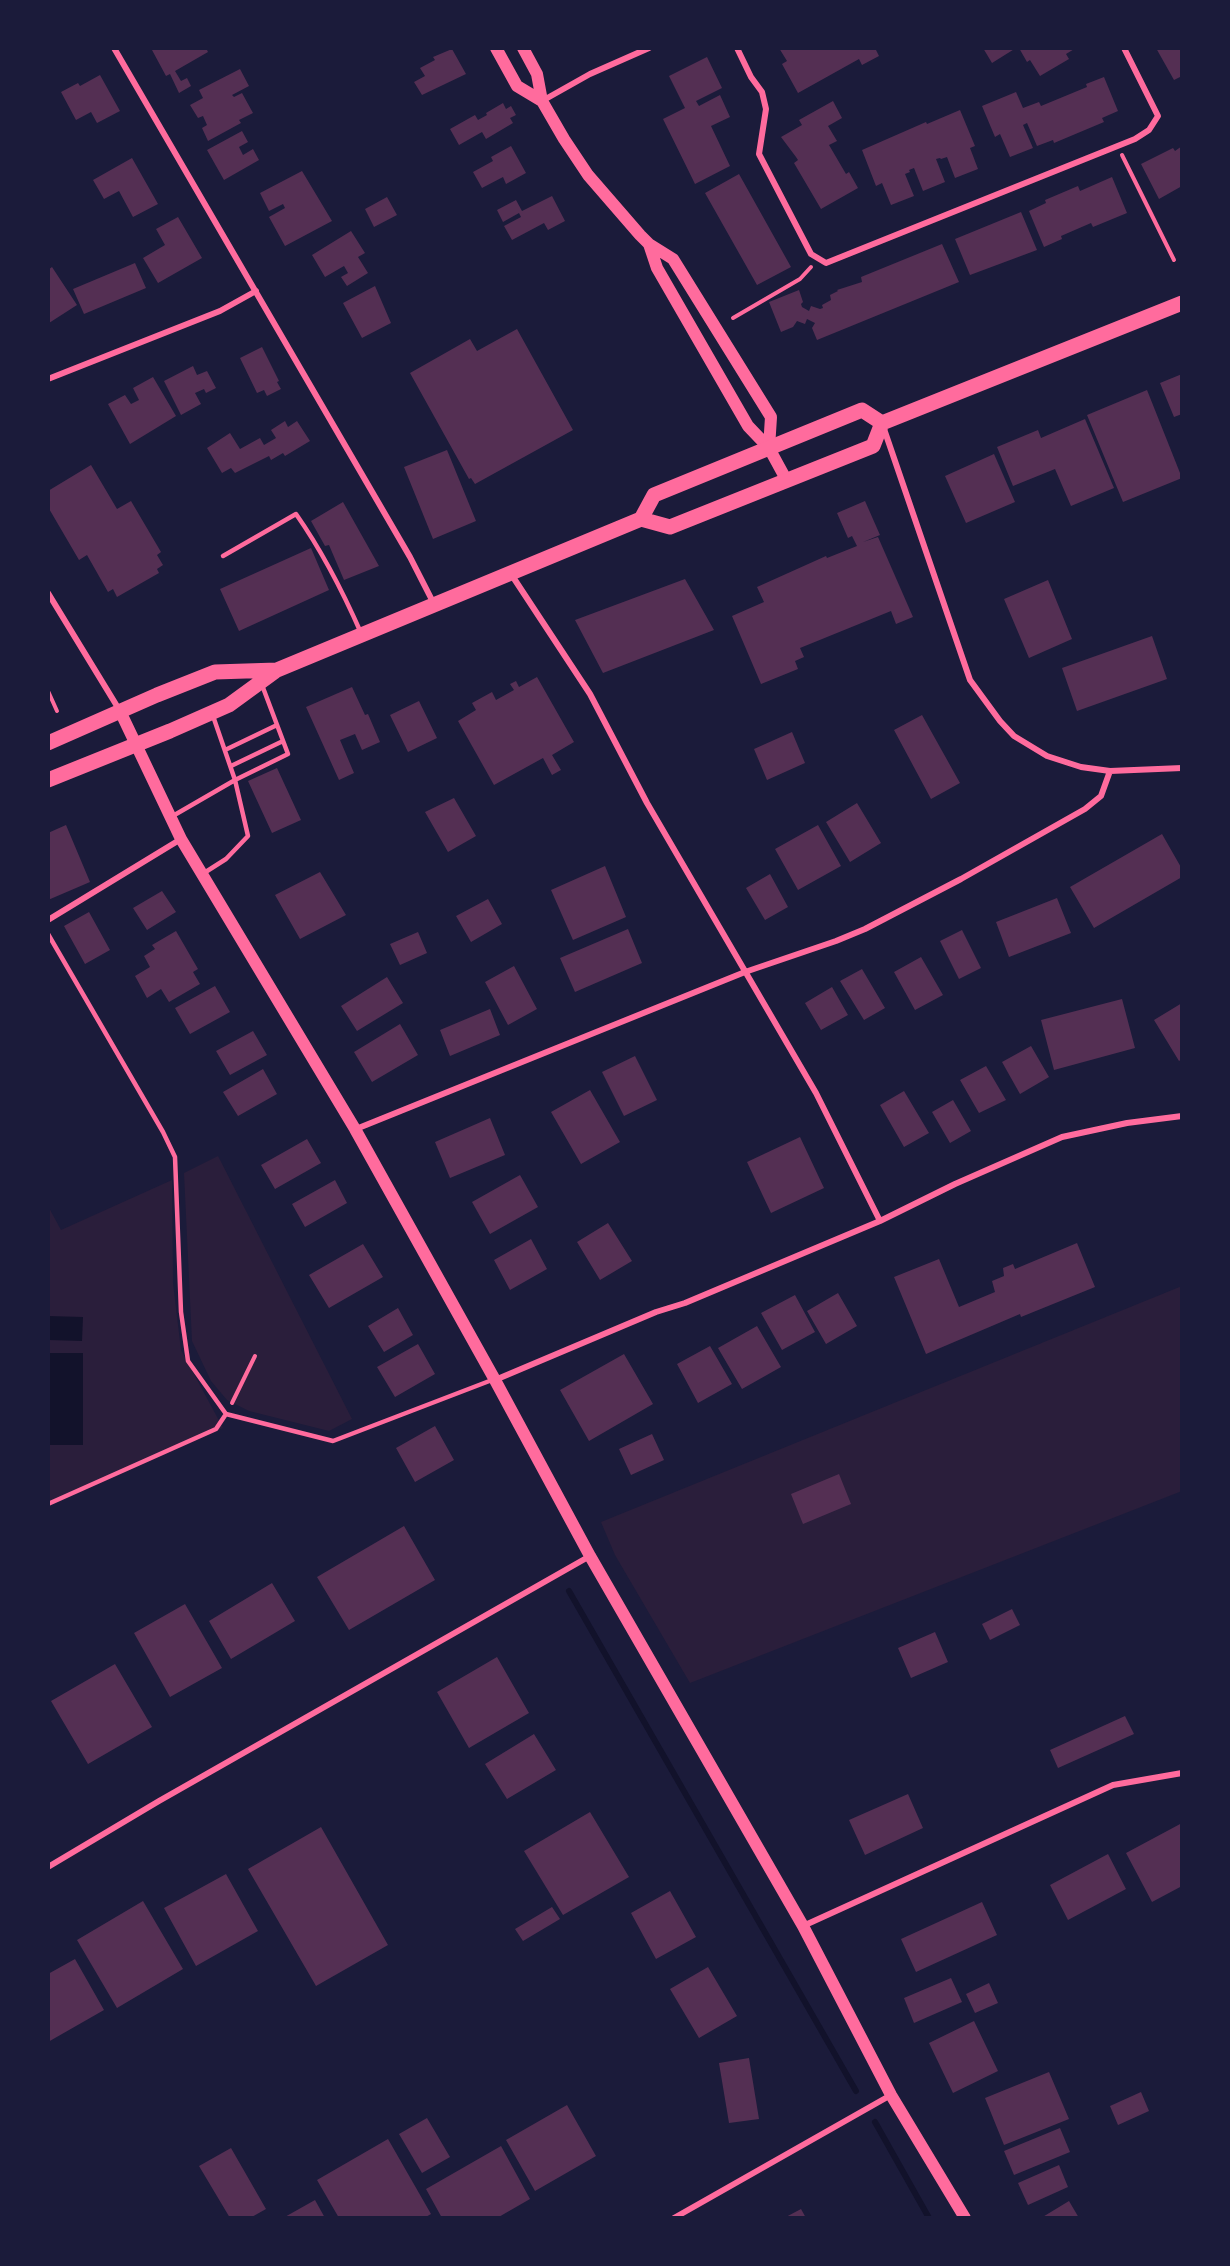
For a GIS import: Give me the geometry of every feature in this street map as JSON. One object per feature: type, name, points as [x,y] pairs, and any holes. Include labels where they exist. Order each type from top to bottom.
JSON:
[{"type":"main road","points":[[496,48],[517,86],[542,101]]},
{"type":"main road","points":[[523,48],[537,74],[542,101],[588,174],[649,244],[674,259],[771,417],[769,448]]},
{"type":"main road","points":[[649,244],[657,268],[748,426],[769,448],[787,481]]},
{"type":"main road","points":[[48,780],[135,746],[229,705],[277,670],[641,519],[670,527],[787,481],[873,446],[882,423],[1182,303]]},
{"type":"main road","points":[[641,519],[654,495],[862,410],[882,423]]},
{"type":"main road","points":[[48,743],[215,672],[277,670]]},
{"type":"main road","points":[[120,711],[181,839],[356,1129],[590,1556],[804,1926],[891,2095],[965,2218]]},
{"type":"street","points":[[114,48],[410,557],[435,606]]},
{"type":"street","points":[[542,101],[590,74],[649,48]]},
{"type":"street","points":[[737,48],[751,77],[762,92],[766,110],[759,154],[811,254],[826,263],[1135,139],[1149,130],[1158,116],[1124,48]]},
{"type":"street","points":[[48,379],[220,311],[256,291]]},
{"type":"street","points":[[882,423],[970,680],[986,704],[1014,736],[1047,756],[1081,767],[1110,771],[1182,768]]},
{"type":"street","points":[[511,574],[590,694],[647,803],[816,1093],[880,1221]]},
{"type":"street","points":[[48,593],[120,711]]},
{"type":"street","points":[[356,1129],[745,972],[865,929],[1085,809],[1101,796],[1110,771]]},
{"type":"street","points":[[48,920],[181,839]]},
{"type":"street","points":[[495,1380],[880,1221],[955,1184],[1062,1137],[1127,1123],[1182,1116]]},
{"type":"street","points":[[48,1867],[159,1801],[590,1556]]},
{"type":"street","points":[[804,1926],[1113,1785],[1182,1773]]},
{"type":"street","points":[[674,2218],[891,2095]]},
{"type":"lane","points":[[223,556],[296,514],[311,534],[344,595],[362,636]]},
{"type":"lane","points":[[170,818],[235,780],[288,754],[261,682]]},
{"type":"lane","points":[[202,874],[226,859],[248,836],[231,766],[212,713]]},
{"type":"lane","points":[[225,750],[277,725]]},
{"type":"lane","points":[[231,766],[283,741]]},
{"type":"lane","points":[[48,934],[163,1132],[175,1157],[181,1312],[188,1361],[226,1414],[333,1441],[468,1388],[495,1380]]},
{"type":"lane","points":[[48,1504],[216,1429],[226,1414]]},
{"type":"path","points":[[1117,146],[1174,260]]},
{"type":"path","points":[[734,318],[801,279],[817,259]]},
{"type":"path","points":[[48,691],[57,711]]},
{"type":"path","points":[[226,1414],[255,1356]]},
{"type":"shaded area","points":[[218,1156],[352,1419],[329,1431],[249,1411],[227,1400],[211,1381],[192,1341],[184,1173]]},
{"type":"shaded area","points":[[172,1180],[173,1283],[181,1350],[223,1428],[48,1502],[48,1206],[61,1230]]},
{"type":"shaded area","points":[[1182,1286],[1182,1491],[690,1683],[615,1555],[601,1522]]},
{"type":"shaded area","points":[[48,1316],[83,1317],[82,1341],[48,1340]]},
{"type":"shaded area","points":[[48,1353],[83,1353],[83,1445],[48,1445]]},
{"type":"building","points":[[156,48],[206,48],[208,52],[175,71],[181,81],[187,78],[191,86],[179,93],[170,74],[166,76],[152,50]]},
{"type":"building","points":[[779,48],[875,48],[879,56],[862,65],[859,59],[798,93],[782,64],[787,61]]},
{"type":"building","points":[[983,48],[1016,48],[992,63]]},
{"type":"building","points":[[1019,48],[1076,48],[1066,54],[1069,59],[1040,76],[1030,60],[1027,62]]},
{"type":"building","points":[[1156,48],[1182,48],[1182,76],[1174,80]]},
{"type":"building","points":[[452,49],[466,74],[422,95],[414,82],[425,76],[420,68],[435,60],[433,57]]},
{"type":"building","points":[[707,57],[722,88],[696,101],[699,106],[720,95],[730,117],[711,126],[730,166],[695,184],[663,119],[685,108],[669,76]]},
{"type":"building","points":[[240,69],[249,86],[232,95],[234,97],[242,93],[253,113],[239,120],[241,123],[208,141],[202,128],[207,125],[203,116],[198,118],[190,105],[203,98],[199,90]]},
{"type":"building","points":[[100,75],[120,111],[97,123],[91,112],[76,120],[61,92],[78,83],[80,86]]},
{"type":"building","points":[[1104,77],[1118,111],[1102,118],[1104,122],[1054,143],[1053,140],[1037,146],[1027,123],[1023,125],[1033,148],[1010,157],[1000,134],[995,137],[982,106],[1016,92],[1023,108],[1039,102],[1041,106],[1087,87],[1086,84]]},
{"type":"building","points":[[833,101],[842,118],[828,126],[837,141],[829,145],[846,174],[849,172],[858,188],[821,209],[794,163],[798,160],[781,137],[802,125],[799,120]]},
{"type":"building","points":[[503,103],[506,109],[511,106],[516,115],[510,118],[513,123],[486,139],[482,132],[459,145],[450,129],[475,115],[478,120]]},
{"type":"building","points":[[960,110],[975,146],[970,148],[978,169],[955,178],[947,157],[936,159],[945,182],[923,191],[914,168],[909,170],[910,172],[905,174],[914,196],[891,205],[882,183],[876,186],[862,150]]},
{"type":"building","points":[[242,131],[248,142],[239,147],[243,155],[253,149],[259,160],[224,180],[207,150]]},
{"type":"building","points":[[511,146],[526,173],[506,184],[503,177],[482,188],[473,172],[493,161],[491,157]]},
{"type":"building","points":[[1182,146],[1182,186],[1159,199],[1141,164]]},
{"type":"building","points":[[132,158],[158,204],[133,217],[119,191],[104,199],[93,180]]},
{"type":"building","points":[[302,171],[332,221],[285,246],[269,217],[285,208],[283,204],[269,211],[260,193]]},
{"type":"building","points":[[739,174],[791,267],[757,285],[705,193]]},
{"type":"building","points":[[1112,177],[1127,213],[1093,227],[1091,223],[1061,236],[1062,239],[1044,247],[1029,211],[1046,203],[1045,200],[1078,186],[1080,191]]},
{"type":"building","points":[[552,196],[565,221],[548,230],[544,223],[512,240],[504,226],[521,217],[519,213],[503,222],[497,210],[516,200],[522,211]]},
{"type":"building","points":[[387,197],[397,215],[374,227],[365,209]]},
{"type":"building","points":[[1021,212],[1037,250],[970,275],[955,239]]},
{"type":"building","points":[[178,217],[202,258],[158,283],[143,258],[165,245],[156,229]]},
{"type":"building","points":[[351,231],[365,253],[358,257],[368,273],[347,286],[341,277],[348,273],[344,266],[325,277],[312,255]]},
{"type":"building","points":[[942,244],[959,282],[817,340],[812,328],[815,323],[807,319],[805,324],[797,321],[793,327],[781,332],[769,302],[799,290],[803,302],[802,307],[809,311],[811,306],[823,308],[822,305],[831,300],[830,295],[837,290],[862,282],[861,277]]},
{"type":"building","points":[[135,263],[146,288],[84,314],[73,289]]},
{"type":"building","points":[[52,267],[77,305],[49,323],[48,270]]},
{"type":"building","points":[[375,286],[391,323],[362,338],[343,303]]},
{"type":"building","points":[[517,329],[573,430],[475,484],[471,478],[469,479],[410,373],[470,339],[477,351]]},
{"type":"building","points":[[262,347],[281,389],[267,396],[264,390],[257,393],[240,358]]},
{"type":"building","points":[[193,366],[197,375],[207,371],[216,388],[206,393],[204,389],[195,393],[201,404],[181,415],[164,381]]},
{"type":"building","points":[[1182,374],[1182,414],[1174,417],[1160,383]]},
{"type":"building","points":[[153,377],[176,416],[130,444],[108,404],[125,395],[131,404],[139,400],[133,388]]},
{"type":"building","points":[[1147,390],[1182,478],[1123,502],[1087,415]]},
{"type":"building","points":[[1085,419],[1114,488],[1071,506],[1055,469],[1013,486],[997,447],[1038,430],[1041,438]]},
{"type":"building","points":[[285,421],[288,427],[297,421],[310,441],[285,456],[283,453],[271,460],[269,456],[235,473],[231,468],[222,473],[207,448],[230,433],[240,449],[260,438],[264,445],[276,438],[271,430]]},
{"type":"building","points":[[447,450],[476,521],[433,539],[404,467]]},
{"type":"building","points":[[994,454],[1015,502],[966,523],[945,476]]},
{"type":"building","points":[[91,465],[117,509],[131,501],[161,552],[157,555],[163,565],[157,569],[159,573],[117,597],[113,589],[108,592],[87,555],[79,560],[48,507],[48,491]]},
{"type":"building","points":[[865,501],[880,535],[863,542],[878,537],[913,617],[896,624],[891,611],[800,648],[804,657],[795,661],[798,669],[761,684],[732,616],[764,602],[757,587],[826,556],[827,558],[857,546],[852,536],[848,538],[837,513]]},
{"type":"building","points":[[343,502],[379,566],[344,580],[329,545],[325,546],[311,521]]},
{"type":"building","points":[[311,548],[329,590],[239,631],[220,589]]},
{"type":"building","points":[[685,579],[714,630],[603,673],[575,620]]},
{"type":"building","points":[[1048,580],[1072,639],[1029,658],[1004,599]]},
{"type":"building","points":[[1152,636],[1167,679],[1077,711],[1062,668]]},
{"type":"building","points":[[537,677],[574,742],[552,755],[561,770],[552,775],[543,758],[494,785],[458,721],[476,710],[472,703],[492,692],[496,700],[514,690],[510,684],[516,681],[519,687]]},
{"type":"building","points":[[352,687],[365,715],[368,714],[380,742],[362,750],[355,734],[340,740],[354,773],[339,780],[306,707]]},
{"type":"building","points":[[419,701],[437,738],[408,752],[390,715]]},
{"type":"building","points":[[922,715],[960,783],[931,799],[894,730]]},
{"type":"building","points":[[792,732],[805,763],[767,780],[754,749]]},
{"type":"building","points":[[277,768],[301,820],[272,833],[248,781]]},
{"type":"building","points":[[454,798],[476,836],[448,852],[425,812]]},
{"type":"building","points":[[857,803],[881,843],[850,862],[826,822]]},
{"type":"building","points":[[66,825],[90,882],[48,900],[48,833]]},
{"type":"building","points":[[818,825],[841,866],[798,890],[775,849]]},
{"type":"building","points":[[1162,834],[1182,869],[1182,877],[1094,928],[1070,887]]},
{"type":"building","points":[[605,866],[626,917],[573,940],[551,890]]},
{"type":"building","points":[[320,872],[346,915],[300,939],[275,895]]},
{"type":"building","points":[[770,874],[788,907],[765,920],[746,888]]},
{"type":"building","points":[[162,891],[176,912],[147,930],[133,908]]},
{"type":"building","points":[[1057,898],[1071,933],[1009,957],[996,922]]},
{"type":"building","points":[[488,899],[502,924],[471,942],[456,916]]},
{"type":"building","points":[[89,912],[110,950],[85,964],[64,926]]},
{"type":"building","points":[[628,929],[642,963],[575,992],[560,958]]},
{"type":"building","points":[[962,930],[981,968],[959,979],[940,941]]},
{"type":"building","points":[[176,931],[198,969],[193,972],[200,984],[169,1002],[161,989],[147,998],[135,976],[150,967],[144,956],[155,949],[152,945]]},
{"type":"building","points":[[418,932],[427,953],[400,965],[390,944]]},
{"type":"building","points":[[921,957],[943,995],[915,1010],[894,972]]},
{"type":"building","points":[[514,966],[537,1009],[508,1025],[485,982]]},
{"type":"building","points":[[862,969],[885,1008],[864,1020],[840,981]]},
{"type":"building","points":[[387,977],[403,1003],[357,1031],[341,1006]]},
{"type":"building","points":[[215,986],[230,1012],[190,1034],[175,1008]]},
{"type":"building","points":[[832,987],[848,1015],[821,1030],[805,1003]]},
{"type":"building","points":[[1122,999],[1135,1048],[1054,1070],[1041,1020]]},
{"type":"building","points":[[1182,1003],[1182,1059],[1179,1061],[1154,1020]]},
{"type":"building","points":[[490,1009],[500,1035],[450,1056],[440,1030]]},
{"type":"building","points":[[400,1024],[418,1055],[372,1082],[354,1052]]},
{"type":"building","points":[[253,1031],[267,1055],[230,1075],[216,1051]]},
{"type":"building","points":[[1031,1046],[1049,1077],[1020,1094],[1002,1062]]},
{"type":"building","points":[[635,1056],[657,1100],[624,1116],[602,1072]]},
{"type":"building","points":[[986,1066],[1006,1100],[979,1113],[960,1080]]},
{"type":"building","points":[[263,1069],[277,1094],[238,1116],[223,1092]]},
{"type":"building","points":[[590,1090],[620,1142],[581,1164],[551,1112]]},
{"type":"building","points":[[904,1091],[929,1133],[904,1147],[880,1105]]},
{"type":"building","points":[[953,1100],[971,1131],[950,1143],[932,1112]]},
{"type":"building","points":[[490,1118],[505,1155],[450,1178],[435,1142]]},
{"type":"building","points":[[800,1137],[824,1188],[771,1213],[747,1162]]},
{"type":"building","points":[[307,1139],[321,1163],[275,1189],[261,1165]]},
{"type":"building","points":[[520,1175],[538,1207],[490,1234],[472,1202]]},
{"type":"building","points":[[335,1180],[347,1203],[305,1227],[292,1204]]},
{"type":"building","points":[[608,1223],[632,1261],[600,1280],[577,1242]]},
{"type":"building","points":[[531,1239],[547,1269],[510,1290],[494,1260]]},
{"type":"building","points":[[1077,1243],[1095,1287],[1021,1317],[1020,1314],[926,1354],[894,1277],[939,1259],[959,1307],[995,1292],[992,1281],[1004,1276],[1003,1268],[1013,1264],[1015,1269]]},
{"type":"building","points":[[363,1244],[383,1277],[329,1308],[309,1275]]},
{"type":"building","points":[[838,1293],[857,1326],[826,1344],[807,1311]]},
{"type":"building","points":[[795,1295],[815,1332],[782,1350],[761,1313]]},
{"type":"building","points":[[398,1308],[413,1335],[384,1352],[368,1326]]},
{"type":"building","points":[[757,1326],[781,1367],[742,1389],[718,1348]]},
{"type":"building","points":[[418,1344],[435,1374],[395,1397],[377,1367]]},
{"type":"building","points":[[710,1346],[732,1384],[698,1403],[677,1364]]},
{"type":"building","points":[[624,1354],[653,1404],[589,1441],[560,1390]]},
{"type":"building","points":[[435,1426],[454,1460],[415,1482],[396,1448]]},
{"type":"building","points":[[652,1434],[664,1460],[631,1475],[619,1449]]},
{"type":"building","points":[[839,1474],[851,1504],[803,1524],[791,1494]]},
{"type":"building","points":[[404,1526],[435,1580],[349,1630],[317,1577]]},
{"type":"building","points":[[272,1583],[295,1621],[231,1659],[209,1621]]},
{"type":"building","points":[[185,1604],[222,1668],[170,1697],[134,1633]]},
{"type":"building","points":[[1012,1609],[1020,1625],[990,1640],[982,1624]]},
{"type":"building","points":[[935,1632],[948,1662],[911,1678],[898,1648]]},
{"type":"building","points":[[497,1657],[529,1713],[469,1748],[437,1692]]},
{"type":"building","points":[[115,1664],[152,1727],[88,1764],[51,1701]]},
{"type":"building","points":[[1125,1716],[1134,1734],[1058,1768],[1050,1750]]},
{"type":"building","points":[[534,1734],[556,1770],[507,1799],[485,1764]]},
{"type":"building","points":[[908,1794],[923,1828],[865,1855],[849,1820]]},
{"type":"building","points":[[590,1812],[629,1877],[563,1915],[524,1851]]},
{"type":"building","points":[[1182,1823],[1182,1886],[1152,1902],[1126,1853]]},
{"type":"building","points":[[321,1827],[388,1945],[316,1986],[248,1869]]},
{"type":"building","points":[[1108,1854],[1126,1889],[1068,1920],[1050,1885]]},
{"type":"building","points":[[226,1874],[258,1931],[196,1966],[164,1908]]},
{"type":"building","points":[[670,1891],[696,1937],[656,1959],[631,1913]]},
{"type":"building","points":[[143,1901],[183,1969],[117,2008],[77,1940]]},
{"type":"building","points":[[982,1902],[997,1935],[916,1972],[901,1939]]},
{"type":"building","points":[[552,1907],[560,1919],[523,1941],[515,1929]]},
{"type":"building","points":[[75,1959],[104,2010],[48,2042],[48,1974]]},
{"type":"building","points":[[708,1967],[737,2016],[699,2038],[670,1989]]},
{"type":"building","points":[[951,1978],[962,2002],[914,2023],[904,1998]]},
{"type":"building","points":[[989,1983],[998,2003],[975,2013],[966,1994]]},
{"type":"building","points":[[974,2021],[998,2071],[953,2093],[929,2043]]},
{"type":"building","points":[[749,2058],[759,2119],[729,2123],[719,2063]]},
{"type":"building","points":[[1049,2072],[1069,2119],[1004,2145],[985,2098]]},
{"type":"building","points":[[1141,2092],[1149,2111],[1118,2125],[1110,2106]]},
{"type":"building","points":[[567,2105],[596,2156],[535,2191],[506,2140]]},
{"type":"building","points":[[427,2118],[450,2157],[422,2173],[399,2134]]},
{"type":"building","points":[[1060,2128],[1070,2152],[1014,2175],[1004,2151]]},
{"type":"building","points":[[388,2139],[431,2214],[424,2218],[339,2218],[317,2180]]},
{"type":"building","points":[[501,2146],[530,2199],[497,2218],[442,2218],[426,2189]]},
{"type":"building","points":[[231,2148],[266,2209],[250,2218],[230,2218],[199,2166]]},
{"type":"building","points":[[1059,2165],[1068,2187],[1028,2205],[1018,2183]]},
{"type":"building","points":[[315,2200],[325,2218],[283,2218]]},
{"type":"building","points":[[1069,2201],[1079,2218],[1041,2218]]},
{"type":"building","points":[[801,2209],[806,2218],[784,2218]]},
{"type":"waterway","points":[[569,1591],[856,2091]]},
{"type":"waterway","points":[[875,2122],[929,2218]]}]
